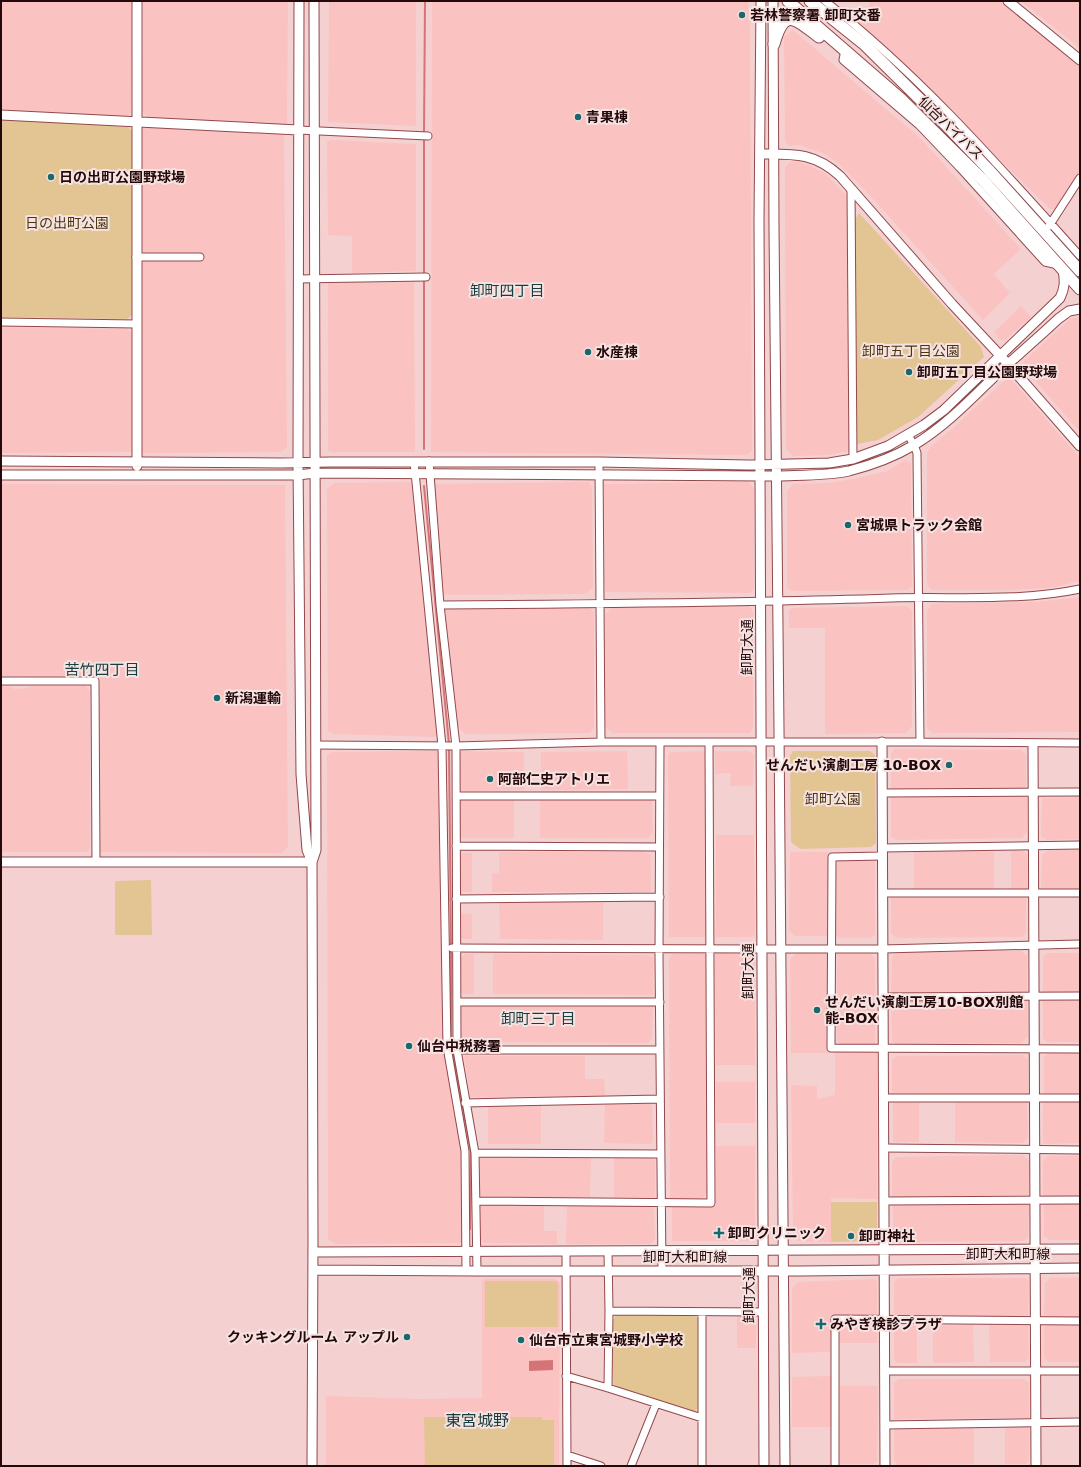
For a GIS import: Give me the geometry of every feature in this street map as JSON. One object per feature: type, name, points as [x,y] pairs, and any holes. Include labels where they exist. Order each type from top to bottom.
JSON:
[{"type":"highway","name":"仙台バイパス","points":[[788,1],[901,99],[982,179],[1080,289]]},
{"type":"highway","name":"仙台バイパス","points":[[810,1],[865,45],[1048,228],[1080,271]]},
{"type":"highway","points":[[774,44],[780,27],[787,20],[791,19],[796,20],[823,40],[836,43]]},
{"type":"street","points":[[137,1],[137,475]]},
{"type":"street","points":[[299,1],[298,475],[301,774],[307,850],[312,862]]},
{"type":"street","points":[[312,1466],[312,862],[316,850],[313,130],[314,1]]},
{"type":"street","name":"卸町大通","points":[[761,1],[760,154],[764,1466]]},
{"type":"street","points":[[773,1],[785,1466]]},
{"type":"street","points":[[825,1],[888,55],[921,87],[967,133],[1048,228],[1080,256]]},
{"type":"street","points":[[1008,1],[1080,60]]},
{"type":"street","points":[[1,115],[424,136]]},
{"type":"street","points":[[760,154],[807,156],[820,161],[831,168],[852,188],[952,304],[1000,355],[1080,446]]},
{"type":"street","points":[[1048,228],[1080,178]]},
{"type":"street","points":[[852,188],[853,459]]},
{"type":"street","points":[[136,257],[200,257]]},
{"type":"street","points":[[1,461],[429,461],[776,464],[829,463],[853,459],[888,446],[908,435],[944,410],[1060,298],[1064,290],[1065,282],[1062,268]]},
{"type":"street","points":[[298,279],[423,277]]},
{"type":"street","points":[[1,475],[298,475],[315,473],[777,476],[830,474],[865,466],[892,456],[914,445],[952,416],[1064,314],[1069,311],[1080,309]]},
{"type":"street","points":[[1,322],[136,324]]},
{"type":"street","points":[[908,435],[917,453],[920,742]]},
{"type":"street","points":[[429,461],[440,605],[454,746],[456,796],[457,1050],[465,1103],[475,1153],[477,1272]]},
{"type":"street","points":[[414,462],[442,746],[447,1046],[465,1151],[466,1271]]},
{"type":"street","points":[[599,462],[601,742]]},
{"type":"street","points":[[440,605],[778,602],[919,597],[1006,597],[1055,594],[1080,589]]},
{"type":"street","points":[[1,681],[95,681],[96,862]]},
{"type":"street","points":[[316,745],[454,746],[601,742],[1080,743]]},
{"type":"street","points":[[660,742],[659,949],[662,1270]]},
{"type":"street","points":[[882,742],[884,1250],[886,1319],[885,1466]]},
{"type":"street","points":[[476,1201],[711,1203],[709,743]]},
{"type":"street","points":[[1033,744],[1036,1466]]},
{"type":"street","points":[[882,793],[1080,792]]},
{"type":"street","points":[[456,796],[659,796]]},
{"type":"street","points":[[456,846],[659,847]]},
{"type":"street","points":[[1080,846],[1033,846],[882,852],[832,857],[831,948],[831,1048],[1080,1049]]},
{"type":"street","points":[[1,862],[312,862]]},
{"type":"street","points":[[882,894],[1080,893]]},
{"type":"street","points":[[456,899],[660,897]]},
{"type":"street","points":[[446,948],[883,949],[1080,944]]},
{"type":"street","points":[[883,997],[1080,996]]},
{"type":"street","points":[[458,1002],[660,1002]]},
{"type":"street","points":[[457,1050],[660,1050]]},
{"type":"street","points":[[884,1098],[1080,1098]]},
{"type":"street","points":[[465,1103],[660,1099]]},
{"type":"street","points":[[884,1148],[1080,1150]]},
{"type":"street","points":[[475,1153],[661,1154]]},
{"type":"street","points":[[884,1200],[1080,1200]]},
{"type":"street","name":"卸町大和町線","points":[[313,1252],[1080,1249]]},
{"type":"street","points":[[608,1251],[608,1388]]},
{"type":"street","points":[[566,1252],[567,1466]]},
{"type":"street","name":"卸町大和町線","points":[[313,1270],[477,1272],[1080,1268]]},
{"type":"street","points":[[609,1311],[763,1312]]},
{"type":"street","points":[[702,1312],[702,1466]]},
{"type":"street","points":[[835,1466],[835,1319],[1080,1320]]},
{"type":"street","points":[[885,1371],[1080,1371]]},
{"type":"street","points":[[566,1376],[702,1418]]},
{"type":"street","points":[[631,1466],[656,1404]]},
{"type":"street","points":[[885,1425],[1080,1422]]},
{"type":"street","points":[[567,1456],[601,1466]]},
{"type":"shaded area","points":[[1,1],[132,1],[131,111],[127,117],[1,109]]},
{"type":"shaded area","points":[[143,1],[288,1],[287,126],[147,117],[142,111]]},
{"type":"shaded area","points":[[329,1],[416,1],[416,126],[328,122]]},
{"type":"shaded area","points":[[432,1],[748,1],[750,24],[752,451],[747,455],[431,452]]},
{"type":"shaded area","points":[[872,1],[1000,1],[1080,67],[1080,171],[1056,209],[1050,209],[856,19]]},
{"type":"shaded area","points":[[1021,1],[1080,1],[1080,48]]},
{"type":"shaded area","points":[[793,30],[920,138],[1021,249],[994,274],[1010,293],[983,320],[864,189],[839,164],[823,153],[798,145],[790,146],[785,142],[784,37]]},
{"type":"shaded area","points":[[144,126],[284,133],[287,447],[281,452],[139,453],[139,133]]},
{"type":"shaded area","points":[[330,140],[416,144],[416,271],[352,273],[352,236],[328,235],[327,142]]},
{"type":"shaded area","points":[[790,162],[798,162],[811,166],[825,173],[847,196],[848,202],[850,451],[828,455],[793,456],[786,450],[785,167]]},
{"type":"shaded area","points":[[414,282],[415,452],[331,452],[328,450],[328,283]]},
{"type":"shaded area","points":[[1021,306],[1031,317],[1006,339],[1000,340],[994,332]]},
{"type":"shaded area","points":[[1079,317],[1080,432],[1024,368],[1024,361],[1071,318]]},
{"type":"shaded area","points":[[1,327],[127,329],[133,334],[133,452],[1,453]]},
{"type":"shaded area","points":[[1011,379],[1080,458],[1080,581],[1050,588],[1008,590],[932,590],[927,585],[927,453],[931,446],[952,429],[1005,380]]},
{"type":"shaded area","points":[[905,460],[911,463],[912,586],[907,590],[791,591],[787,587],[787,491],[793,484],[827,483],[853,479],[887,471]]},
{"type":"shaded area","points":[[748,480],[754,489],[754,589],[750,593],[605,592],[604,484],[746,482]]},
{"type":"shaded area","points":[[410,482],[413,487],[439,731],[435,737],[333,734],[328,731],[327,489],[334,483]]},
{"type":"shaded area","points":[[589,482],[592,488],[593,587],[586,594],[442,595],[433,484]]},
{"type":"shaded area","points":[[1,484],[285,485],[288,847],[282,853],[99,852],[100,675],[1,676]]},
{"type":"shaded area","points":[[1080,597],[1080,732],[932,733],[927,728],[927,611],[931,604],[1037,602]]},
{"type":"shaded area","points":[[587,606],[594,612],[594,728],[590,733],[465,734],[458,727],[445,611],[446,607]]},
{"type":"shaded area","points":[[749,606],[753,611],[753,728],[750,733],[612,733],[604,725],[605,615],[612,607]]},
{"type":"shaded area","points":[[908,606],[912,611],[912,726],[906,733],[825,734],[825,628],[789,628],[789,610],[793,608]]},
{"type":"shaded area","points":[[1,686],[9,686],[15,689],[28,688],[32,686],[86,686],[90,691],[90,848],[87,852],[1,852]]},
{"type":"shaded area","points":[[894,749],[1021,750],[1026,754],[1026,789],[891,790],[891,754]]},
{"type":"shaded area","points":[[436,751],[440,755],[443,1047],[462,1151],[462,1243],[336,1244],[328,1239],[327,755],[332,752]]},
{"type":"shaded area","points":[[462,751],[524,752],[524,790],[459,791],[459,756]]},
{"type":"shaded area","points":[[627,751],[628,789],[541,790],[541,752]]},
{"type":"shaded area","points":[[707,751],[705,937],[669,937],[668,755],[671,752]]},
{"type":"shaded area","points":[[715,751],[749,751],[754,755],[753,786],[730,786],[731,773],[715,774]]},
{"type":"shaded area","points":[[891,796],[1027,797],[1027,832],[1022,838],[896,840],[891,837]]},
{"type":"shaded area","points":[[1080,797],[1080,839],[1047,840],[1041,836],[1042,798]]},
{"type":"shaded area","points":[[540,798],[652,798],[653,832],[648,838],[540,838]]},
{"type":"shaded area","points":[[459,799],[514,799],[514,838],[462,838],[459,835]]},
{"type":"shaded area","points":[[716,835],[754,835],[755,934],[752,937],[716,937]]},
{"type":"shaded area","points":[[914,850],[994,852],[994,889],[914,890]]},
{"type":"shaded area","points":[[1048,850],[1080,850],[1080,890],[1041,891],[1042,855]]},
{"type":"shaded area","points":[[1011,851],[1023,851],[1027,855],[1028,889],[1011,889]]},
{"type":"shaded area","points":[[499,852],[644,852],[651,855],[651,892],[492,892],[492,874],[499,873]]},
{"type":"shaded area","points":[[790,852],[828,852],[828,936],[795,936],[789,931]]},
{"type":"shaded area","points":[[462,853],[472,853],[472,892],[459,892],[459,856]]},
{"type":"shaded area","points":[[841,859],[875,859],[875,934],[871,938],[839,938],[835,935],[835,866]]},
{"type":"shaded area","points":[[891,898],[1026,898],[1026,932],[1023,937],[896,938],[891,933]]},
{"type":"shaded area","points":[[499,900],[603,900],[603,940],[500,939]]},
{"type":"shaded area","points":[[460,914],[472,914],[472,939],[463,939],[460,937]]},
{"type":"shaded area","points":[[897,951],[1021,951],[1027,956],[1027,992],[891,993],[892,958]]},
{"type":"shaded area","points":[[715,952],[751,952],[755,958],[755,1065],[716,1065]]},
{"type":"shaded area","points":[[797,953],[828,954],[829,1053],[791,1053],[790,959]]},
{"type":"shaded area","points":[[1048,953],[1080,953],[1080,992],[1043,993],[1043,957]]},
{"type":"shaded area","points":[[465,954],[474,954],[474,994],[461,994],[461,958]]},
{"type":"shaded area","points":[[493,954],[648,955],[653,958],[653,995],[493,994]]},
{"type":"shaded area","points":[[672,954],[707,954],[708,1191],[703,1199],[670,1199],[669,959]]},
{"type":"shaded area","points":[[837,954],[870,954],[875,958],[875,1044],[841,1045],[837,1041]]},
{"type":"shaded area","points":[[1043,1000],[1080,1000],[1080,1042],[1047,1042],[1043,1038]]},
{"type":"shaded area","points":[[891,1001],[1027,1001],[1028,1036],[1022,1043],[895,1044],[892,1040]]},
{"type":"shaded area","points":[[461,1004],[653,1004],[652,1038],[648,1043],[461,1042]]},
{"type":"shaded area","points":[[877,1050],[877,1199],[831,1198],[831,1242],[797,1241],[793,1234],[791,1085],[817,1086],[817,1099],[835,1095],[835,1051]]},
{"type":"shaded area","points":[[1049,1053],[1080,1053],[1080,1093],[1044,1093],[1044,1057]]},
{"type":"shaded area","points":[[1023,1055],[1028,1059],[1028,1095],[892,1094],[892,1060],[896,1056]]},
{"type":"shaded area","points":[[464,1056],[585,1056],[585,1079],[604,1079],[605,1096],[470,1097]]},
{"type":"shaded area","points":[[716,1082],[755,1082],[755,1123],[716,1123]]},
{"type":"shaded area","points":[[1043,1101],[1080,1102],[1080,1143],[1043,1144]]},
{"type":"shaded area","points":[[893,1102],[919,1102],[919,1142],[893,1142]]},
{"type":"shaded area","points":[[955,1102],[1027,1102],[1028,1138],[1023,1143],[955,1142]]},
{"type":"shaded area","points":[[605,1103],[648,1103],[652,1105],[653,1141],[651,1144],[604,1143]]},
{"type":"shaded area","points":[[488,1104],[541,1104],[541,1144],[488,1144]]},
{"type":"shaded area","points":[[716,1146],[755,1146],[755,1235],[751,1241],[672,1241],[672,1206],[716,1206]]},
{"type":"shaded area","points":[[1023,1155],[1029,1161],[1029,1195],[892,1197],[892,1162],[896,1157]]},
{"type":"shaded area","points":[[650,1156],[655,1160],[655,1197],[614,1197],[614,1157]]},
{"type":"shaded area","points":[[1047,1156],[1080,1156],[1080,1196],[1043,1196],[1043,1162]]},
{"type":"shaded area","points":[[480,1157],[591,1157],[590,1197],[480,1199]]},
{"type":"shaded area","points":[[1029,1203],[1028,1237],[1024,1241],[898,1242],[893,1238],[893,1205]]},
{"type":"shaded area","points":[[1044,1203],[1080,1203],[1080,1240],[1049,1240],[1044,1236]]},
{"type":"shaded area","points":[[654,1204],[655,1239],[651,1244],[566,1244],[567,1205]]},
{"type":"shaded area","points":[[544,1205],[544,1231],[557,1231],[557,1244],[484,1243],[480,1239],[480,1206]]},
{"type":"shaded area","points":[[1080,1277],[1080,1318],[1044,1318],[1045,1284],[1050,1278]]},
{"type":"shaded area","points":[[898,1278],[1025,1278],[1029,1282],[1028,1318],[894,1317],[894,1282]]},
{"type":"shaded area","points":[[482,1279],[556,1279],[560,1283],[559,1466],[326,1466],[326,1396],[419,1399],[482,1398]]},
{"type":"shaded area","points":[[874,1279],[877,1281],[877,1316],[830,1317],[830,1352],[792,1353],[792,1288],[798,1282]]},
{"type":"shaded area","points":[[737,1316],[756,1316],[756,1348],[737,1348]]},
{"type":"shaded area","points":[[878,1323],[877,1343],[840,1343],[839,1328],[843,1324]]},
{"type":"shaded area","points":[[1080,1324],[1080,1362],[1049,1362],[1044,1358],[1044,1328],[1047,1325]]},
{"type":"shaded area","points":[[973,1325],[974,1362],[933,1363],[933,1326]]},
{"type":"shaded area","points":[[989,1325],[1028,1325],[1029,1358],[1025,1362],[990,1362]]},
{"type":"shaded area","points":[[894,1326],[917,1326],[917,1363],[898,1363],[894,1360]]},
{"type":"shaded area","points":[[553,1360],[553,1370],[529,1371],[529,1361]]},
{"type":"shaded area","points":[[831,1376],[831,1427],[792,1427],[792,1377]]},
{"type":"shaded area","points":[[899,1379],[1024,1379],[1029,1383],[1029,1418],[894,1419],[894,1383]]},
{"type":"shaded area","points":[[840,1386],[878,1386],[877,1461],[874,1464],[839,1464]]},
{"type":"shaded area","points":[[894,1426],[974,1426],[974,1464],[898,1465],[894,1460]]},
{"type":"shaded area","points":[[1005,1426],[1029,1426],[1029,1460],[1026,1464],[1005,1464]]},
{"type":"green space","name":"日の出町公園","points":[[1,119],[128,127],[132,131],[132,315],[127,319],[1,317]]},
{"type":"green space","name":"卸町五丁目公園","points":[[859,213],[981,347],[984,357],[918,417],[878,440],[857,444],[855,219]]},
{"type":"green space","name":"卸町公園","points":[[793,751],[870,751],[875,755],[876,843],[871,847],[800,849],[791,842],[790,756]]},
{"type":"green space","points":[[151,880],[152,935],[115,935],[115,881]]},
{"type":"green space","points":[[831,1202],[877,1202],[877,1238],[873,1241],[831,1242]]},
{"type":"green space","points":[[485,1281],[555,1281],[558,1283],[558,1327],[485,1327]]},
{"type":"green space","points":[[691,1314],[699,1319],[699,1407],[694,1412],[616,1388],[613,1382],[613,1321],[616,1315]]},
{"type":"green space","points":[[424,1417],[542,1417],[542,1420],[554,1420],[554,1466],[425,1466]]},
{"type":"waterway","points":[[424,133],[425,1]]},
{"type":"waterway","points":[[424,138],[424,449]]},
{"type":"waterway","points":[[424,486],[449,744]]},
{"type":"waterway","points":[[449,748],[451,946]]},
{"type":"waterway","points":[[451,950],[451,1045],[471,1152],[470,1229]]},
{"type":"place","name":"若林警察署 卸町交番","points":[[742,15]]},
{"type":"place","name":"青果棟","points":[[578,117]]},
{"type":"place","name":"日の出町公園野球場","points":[[51,177]]},
{"type":"place","name":"水産棟","points":[[588,352]]},
{"type":"place","name":"卸町五丁目公園野球場","points":[[909,372]]},
{"type":"place","name":"宮城県トラック会館","points":[[848,525]]},
{"type":"place","name":"新潟運輸","points":[[217,698]]},
{"type":"place","name":"せんだい演劇工房 10-BOX","points":[[949,765]]},
{"type":"place","name":"阿部仁史アトリエ","points":[[490,779]]},
{"type":"place","name":"せんだい演劇工房10-BOX別館 能-BOX","points":[[817,1010]]},
{"type":"place","name":"仙台中税務署","points":[[409,1046]]},
{"type":"place","name":"卸町クリニック","points":[[719,1233]]},
{"type":"place","name":"卸町神社","points":[[851,1236]]},
{"type":"place","name":"みやぎ検診プラザ","points":[[821,1324]]},
{"type":"place","name":"クッキングルーム アップル","points":[[407,1337]]},
{"type":"place","name":"仙台市立東宮城野小学校","points":[[521,1340]]},
{"type":"district","name":"卸町四丁目","points":[[507,291]]},
{"type":"district","name":"苦竹四丁目","points":[[102,670]]},
{"type":"district","name":"卸町三丁目","points":[[538,1019]]},
{"type":"district","name":"東宮城野","points":[[477,1420]]}]
